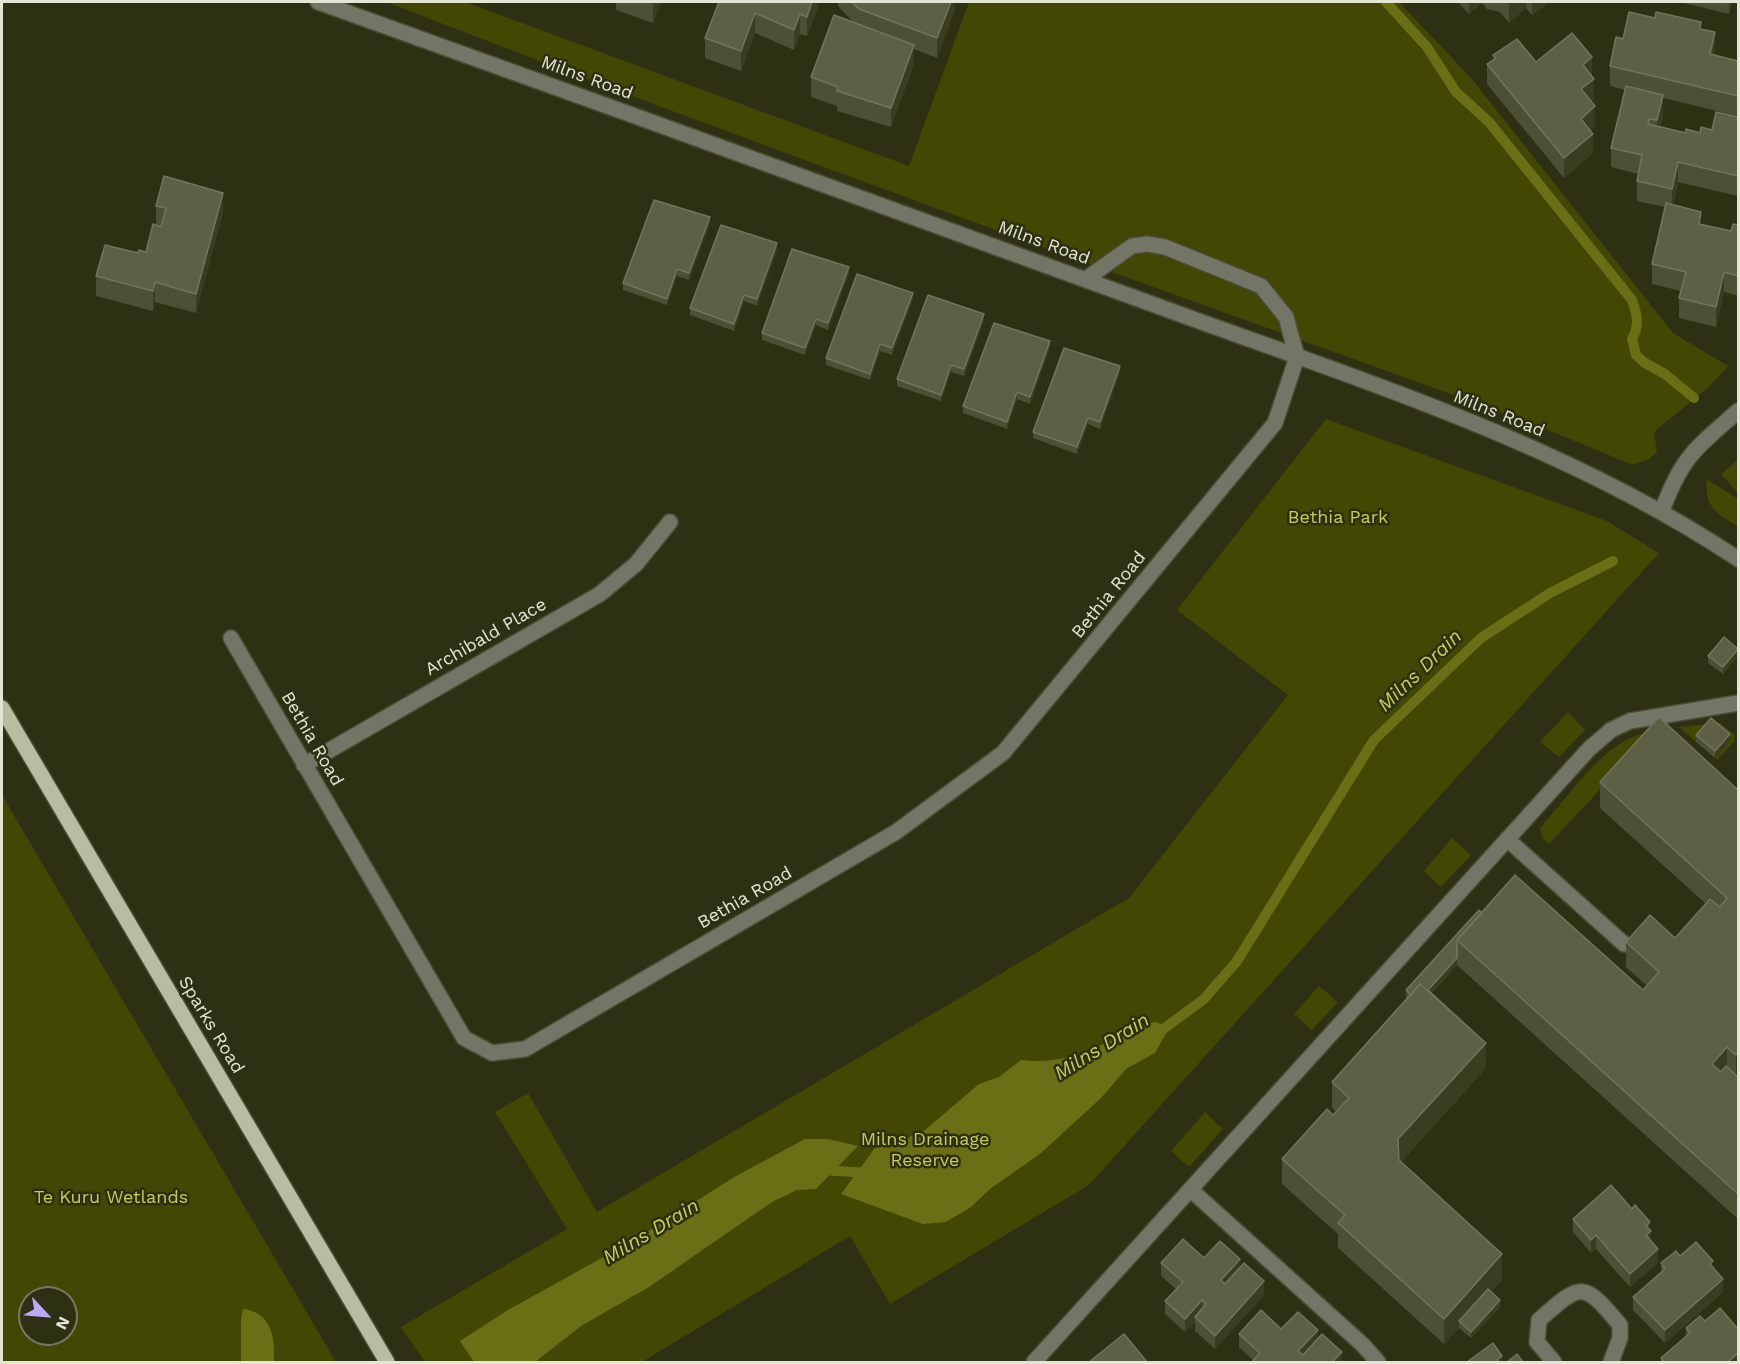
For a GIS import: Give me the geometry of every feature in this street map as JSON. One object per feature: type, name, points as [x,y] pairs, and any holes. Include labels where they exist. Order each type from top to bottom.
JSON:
[{"type":"main road","name":"Sparks Road","points":[[2,708],[387,1362]]},
{"type":"street","name":"Milns Road","points":[[318,2],[1086,279],[1523,444],[1587,472],[1662,511],[1738,559]]},
{"type":"street","points":[[1086,279],[1132,246],[1148,244],[1165,247],[1261,286],[1286,317],[1297,357]]},
{"type":"street","name":"Bethia Road","points":[[231,638],[464,1038],[492,1053],[525,1049],[896,832],[1004,753],[1275,423],[1297,357]]},
{"type":"street","points":[[1662,511],[1671,485],[1691,453],[1738,411]]},
{"type":"street","name":"Archibald Place","points":[[304,765],[600,594],[636,564],[670,522]]},
{"type":"street","points":[[1034,1362],[1588,749],[1611,730],[1630,721],[1738,703]]},
{"type":"street","points":[[1507,839],[1624,944]]},
{"type":"street","points":[[1191,1190],[1363,1345],[1378,1362]]},
{"type":"street","points":[[1554,1362],[1537,1342],[1539,1320],[1570,1293],[1581,1290],[1595,1296],[1620,1325],[1620,1338],[1611,1362]]},
{"type":"green space","points":[[386,2],[465,2],[909,166],[969,2],[1399,2],[1471,78],[1673,333],[1728,366],[1710,386],[1654,432],[1657,452],[1649,459],[1633,465],[1531,423],[814,163]]},
{"type":"green space","name":"Milns Drainage Reserve","points":[[1326,419],[1607,521],[1659,553],[1089,1185],[890,1304],[850,1236],[642,1362],[425,1362],[401,1327],[567,1229],[495,1112],[528,1093],[597,1212],[1129,898],[1288,695],[1177,610]]},
{"type":"green space","points":[[1738,460],[1738,493],[1721,474]]},
{"type":"green space","points":[[1707,479],[1738,499],[1738,527],[1718,513],[1710,503]]},
{"type":"green space","points":[[1568,712],[1585,730],[1559,757],[1540,742]]},
{"type":"green space","points":[[1720,723],[1735,735],[1734,742],[1717,760],[1715,758],[1730,741],[1711,725],[1696,742],[1679,727]]},
{"type":"green space","points":[[1655,731],[1549,844],[1542,838],[1540,828],[1593,766],[1622,743],[1638,735]]},
{"type":"green space","name":"Te Kuru Wetlands","points":[[2,795],[336,1362],[2,1362]]},
{"type":"green space","points":[[1452,838],[1471,855],[1441,887],[1424,871]]},
{"type":"green space","points":[[1319,986],[1338,1002],[1312,1030],[1294,1014]]},
{"type":"green space","points":[[1205,1112],[1223,1129],[1189,1167],[1171,1151]]},
{"type":"water","points":[[1154,1022],[1170,1026],[1155,1053],[1126,1069],[1101,1098],[1041,1153],[990,1189],[971,1207],[946,1222],[923,1224],[841,1194],[875,1148],[900,1141],[925,1130],[979,1084],[999,1077],[1021,1060],[1040,1061],[1074,1056]]},
{"type":"water","points":[[805,1139],[828,1139],[858,1146],[816,1189],[797,1190],[772,1202],[649,1287],[581,1326],[535,1362],[474,1362],[460,1341],[508,1310],[636,1239],[736,1176]]},
{"type":"water","points":[[243,1309],[253,1311],[266,1321],[274,1344],[274,1362],[241,1362]]},
{"type":"building","points":[[719,2],[812,2],[807,17],[800,14],[794,30],[755,13],[741,51],[705,38]]},
{"type":"building","points":[[852,2],[951,2],[937,38],[859,9]]},
{"type":"building","points":[[1629,12],[1655,18],[1656,12],[1701,22],[1700,29],[1715,32],[1710,54],[1738,61],[1738,96],[1610,66],[1616,37],[1623,39]]},
{"type":"building","points":[[834,15],[914,45],[891,108],[837,91],[838,87],[811,77]]},
{"type":"building","points":[[1572,33],[1592,57],[1583,65],[1594,79],[1581,89],[1595,106],[1581,119],[1593,134],[1564,158],[1487,64],[1496,58],[1493,55],[1517,39],[1536,62]]},
{"type":"building","points":[[1626,86],[1663,95],[1657,120],[1649,119],[1648,124],[1686,133],[1686,129],[1700,133],[1701,127],[1712,130],[1716,112],[1738,117],[1738,176],[1678,162],[1672,189],[1637,181],[1642,155],[1611,148]]},
{"type":"building","points":[[164,176],[223,193],[196,294],[155,282],[153,291],[96,276],[105,245],[138,253],[139,250],[146,252],[153,224],[161,227],[166,208],[156,206]]},
{"type":"building","points":[[654,200],[710,217],[689,273],[677,269],[667,299],[623,283]]},
{"type":"building","points":[[1666,203],[1701,212],[1699,224],[1731,231],[1733,224],[1738,225],[1738,276],[1724,272],[1716,307],[1679,298],[1686,272],[1652,264]]},
{"type":"building","points":[[721,225],[777,243],[757,299],[744,295],[734,324],[690,308]]},
{"type":"building","points":[[792,249],[849,267],[828,323],[816,319],[805,348],[762,333]]},
{"type":"building","points":[[857,274],[913,293],[892,348],[880,344],[870,374],[826,358]]},
{"type":"building","points":[[928,295],[984,314],[964,369],[951,365],[941,395],[897,379]]},
{"type":"building","points":[[994,323],[1050,341],[1030,397],[1017,392],[1007,422],[963,406]]},
{"type":"building","points":[[1064,348],[1120,366],[1100,422],[1088,418],[1077,447],[1033,432]]},
{"type":"building","points":[[1724,637],[1738,649],[1723,667],[1708,656]]},
{"type":"building","points":[[1659,717],[1738,790],[1738,1051],[1736,1055],[1727,1047],[1712,1064],[1721,1072],[1726,1066],[1738,1077],[1738,1194],[1457,940],[1515,875],[1643,990],[1659,972],[1626,942],[1650,915],[1675,938],[1710,899],[1720,907],[1727,898],[1600,782]]},
{"type":"building","points":[[1711,718],[1730,734],[1715,751],[1696,735]]},
{"type":"building","points":[[1479,910],[1482,913],[1457,940],[1457,958],[1428,990],[1478,1036],[1420,984],[1411,995],[1406,990]]},
{"type":"building","points":[[1420,984],[1486,1043],[1398,1139],[1399,1160],[1502,1254],[1444,1319],[1338,1223],[1345,1215],[1282,1159],[1327,1109],[1333,1115],[1349,1098],[1332,1082]]},
{"type":"building","points":[[1611,1185],[1632,1209],[1635,1205],[1650,1222],[1646,1226],[1651,1231],[1646,1235],[1658,1249],[1630,1274],[1596,1235],[1591,1240],[1573,1219]]},
{"type":"building","points":[[1183,1239],[1204,1258],[1220,1241],[1240,1259],[1221,1280],[1225,1284],[1244,1263],[1264,1281],[1215,1336],[1195,1317],[1206,1304],[1202,1300],[1185,1319],[1165,1301],[1183,1282],[1161,1263]]},
{"type":"building","points":[[1696,1242],[1713,1261],[1710,1264],[1723,1279],[1665,1330],[1633,1297],[1665,1269],[1661,1263],[1676,1251],[1680,1256]]},
{"type":"building","points":[[1488,1289],[1500,1300],[1471,1332],[1459,1321]]},
{"type":"building","points":[[1720,1308],[1738,1329],[1738,1353],[1728,1362],[1664,1362],[1661,1358],[1690,1333],[1686,1328],[1700,1316],[1705,1321]]},
{"type":"building","points":[[1261,1310],[1281,1329],[1298,1312],[1318,1330],[1298,1351],[1303,1355],[1322,1334],[1342,1352],[1332,1362],[1252,1362],[1260,1353],[1239,1334]]},
{"type":"building","points":[[1124,1334],[1147,1362],[1089,1362]]},
{"type":"building","points":[[1493,1343],[1502,1356],[1497,1360],[1499,1362],[1467,1362]]},
{"type":"building","points":[[1517,1354],[1523,1362],[1507,1362]]},
{"type":"waterway","points":[[1386,2],[1427,47],[1456,92],[1489,122],[1632,300],[1637,320],[1632,339],[1636,355],[1665,374],[1694,398]]},
{"type":"waterway","name":"Milns Drain","points":[[1158,1033],[1204,999],[1237,961],[1374,740],[1481,638],[1550,593],[1613,561]]},
{"type":"waterway","name":"Milns Drain","points":[[822,1170],[869,1173]]},
{"type":"park label","name":"Bethia Park","points":[[1338,518]]}]
